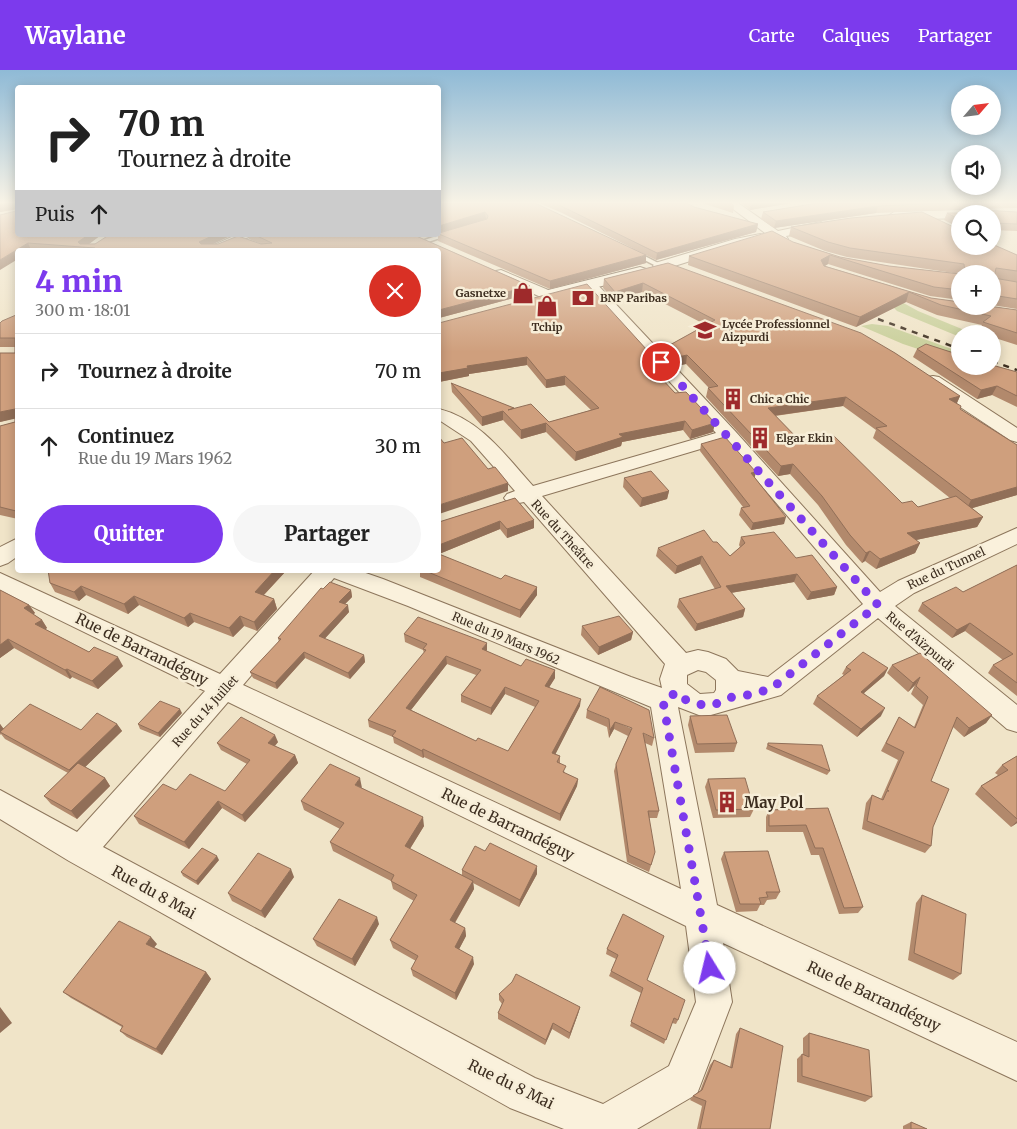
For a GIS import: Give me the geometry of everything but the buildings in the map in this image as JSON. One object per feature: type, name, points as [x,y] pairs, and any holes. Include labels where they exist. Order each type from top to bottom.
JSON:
[{"type":"street","points":[[520,302],[665,265],[705,252]]},
{"type":"street","points":[[665,265],[694,275]]},
{"type":"street","points":[[486,268],[548,295]]},
{"type":"street","name":"Rue d'Aïzpurdi","points":[[590,285],[728,435],[878,605],[1016,722]]},
{"type":"street","points":[[919,372],[1017,436]]},
{"type":"street","name":"Rue du Theâtre","points":[[441,415],[452,419],[478,437],[680,664]]},
{"type":"street","points":[[492,506],[728,435]]},
{"type":"street","name":"Rue du Tunnel","points":[[878,605],[906,587],[1012,543]]},
{"type":"street","points":[[0,558],[15,547]]},
{"type":"street","name":"Rue du 14 Juillet","points":[[80,851],[325,573]]},
{"type":"street","name":"Rue du 19 Mars 1962","points":[[353,573],[380,577],[595,675],[670,697]]},
{"type":"street","name":"Rue de Barrandéguy","points":[[0,581],[702,916],[1017,1062]]},
{"type":"street","points":[[728,689],[754,694],[772,688],[878,605]]},
{"type":"street","points":[[698,660],[718,666],[728,689],[716,704],[706,706],[670,697],[673,685],[672,675],[680,664],[698,660]]},
{"type":"street","name":"Rue du 8 Mai","points":[[0,803],[80,851],[524,1094],[605,1125],[683,1080],[714,1002],[670,697]]},
{"type":"lane","points":[[636,252],[665,265]]},
{"type":"green space","points":[[889,295],[918,311],[952,325],[951,333],[897,311],[889,303]]},
{"type":"green space","points":[[872,324],[888,326],[951,349],[951,360],[903,344],[861,326]]},
{"type":"railway","points":[[878,319],[951,346]]},
{"type":"railway","points":[[1001,364],[1017,370]]},
{"type":"place","name":"Gasnetxe","points":[[523,293]]},
{"type":"place","name":"BNP Paribas","points":[[583,298]]},
{"type":"place","name":"Tchip","points":[[547,306]]},
{"type":"place","name":"Lycée Professionnel Aizpurdi","points":[[705,330]]},
{"type":"place","name":"Chic a Chic","points":[[733,399]]},
{"type":"place","name":"Elgar Ekin","points":[[760,438]]},
{"type":"place","name":"May Pol","points":[[727,802]]},
{"type":"route","points":[[661,362],[878,605],[772,688],[754,694],[727,698],[716,704],[706,706],[686,700],[677,692],[663,701],[710,968]]}]
